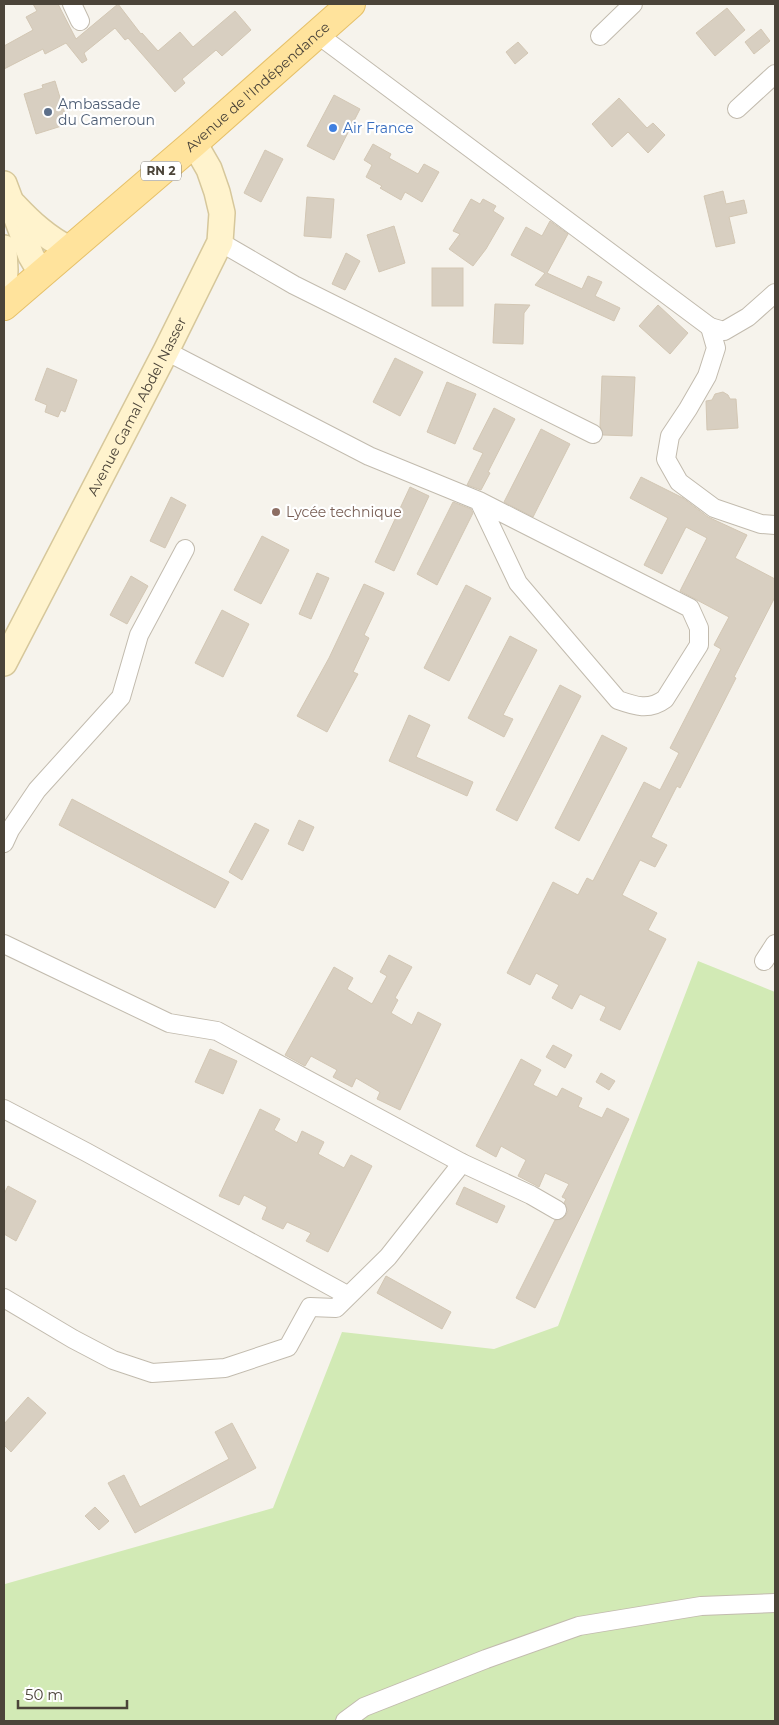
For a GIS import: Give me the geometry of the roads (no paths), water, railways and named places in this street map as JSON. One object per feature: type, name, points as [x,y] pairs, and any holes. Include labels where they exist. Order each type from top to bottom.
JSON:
[{"type":"main road","name":"Avenue de l'Indépendance","points":[[4,306],[194,143],[351,4]]},
{"type":"street","points":[[72,4],[80,21]]},
{"type":"street","points":[[600,36],[631,4]]},
{"type":"street","points":[[317,34],[710,327],[724,331],[748,317],[775,293]]},
{"type":"street","points":[[737,109],[775,74]]},
{"type":"street","name":"Avenue Gamal Abdel Nasser","points":[[4,663],[166,351],[220,242],[222,213],[218,192],[209,170],[194,143]]},
{"type":"street","points":[[7,193],[31,223],[52,241],[69,250]]},
{"type":"street","points":[[7,193],[31,256],[41,273]]},
{"type":"street","points":[[220,242],[294,285],[593,434]]},
{"type":"street","points":[[4,248],[4,291]]},
{"type":"street","points":[[710,327],[716,348],[707,376],[688,410],[670,436],[666,459],[679,482],[714,508],[761,524],[775,525]]},
{"type":"street","points":[[166,351],[369,456],[479,501],[690,608],[699,628],[699,646],[665,699],[657,705],[638,707],[618,700],[518,583],[479,501]]},
{"type":"street","points":[[4,843],[10,830],[37,790],[121,697],[139,634],[185,549]]},
{"type":"street","points":[[4,944],[169,1023],[217,1031],[462,1163],[531,1195],[557,1210]]},
{"type":"street","points":[[764,961],[775,944]]},
{"type":"street","points":[[4,1109],[95,1156],[347,1295]]},
{"type":"street","points":[[4,1298],[73,1339],[113,1360],[152,1373],[225,1368],[288,1347],[310,1307],[336,1308],[388,1256],[462,1163]]},
{"type":"street","points":[[345,1721],[364,1707],[486,1659],[579,1626],[701,1606],[775,1603]]},
{"type":"place","name":"Ambassade du Cameroun","points":[[48,112]]},
{"type":"place","name":"Air France","points":[[333,128]]},
{"type":"place","name":"Lycée technique","points":[[276,512]]}]
